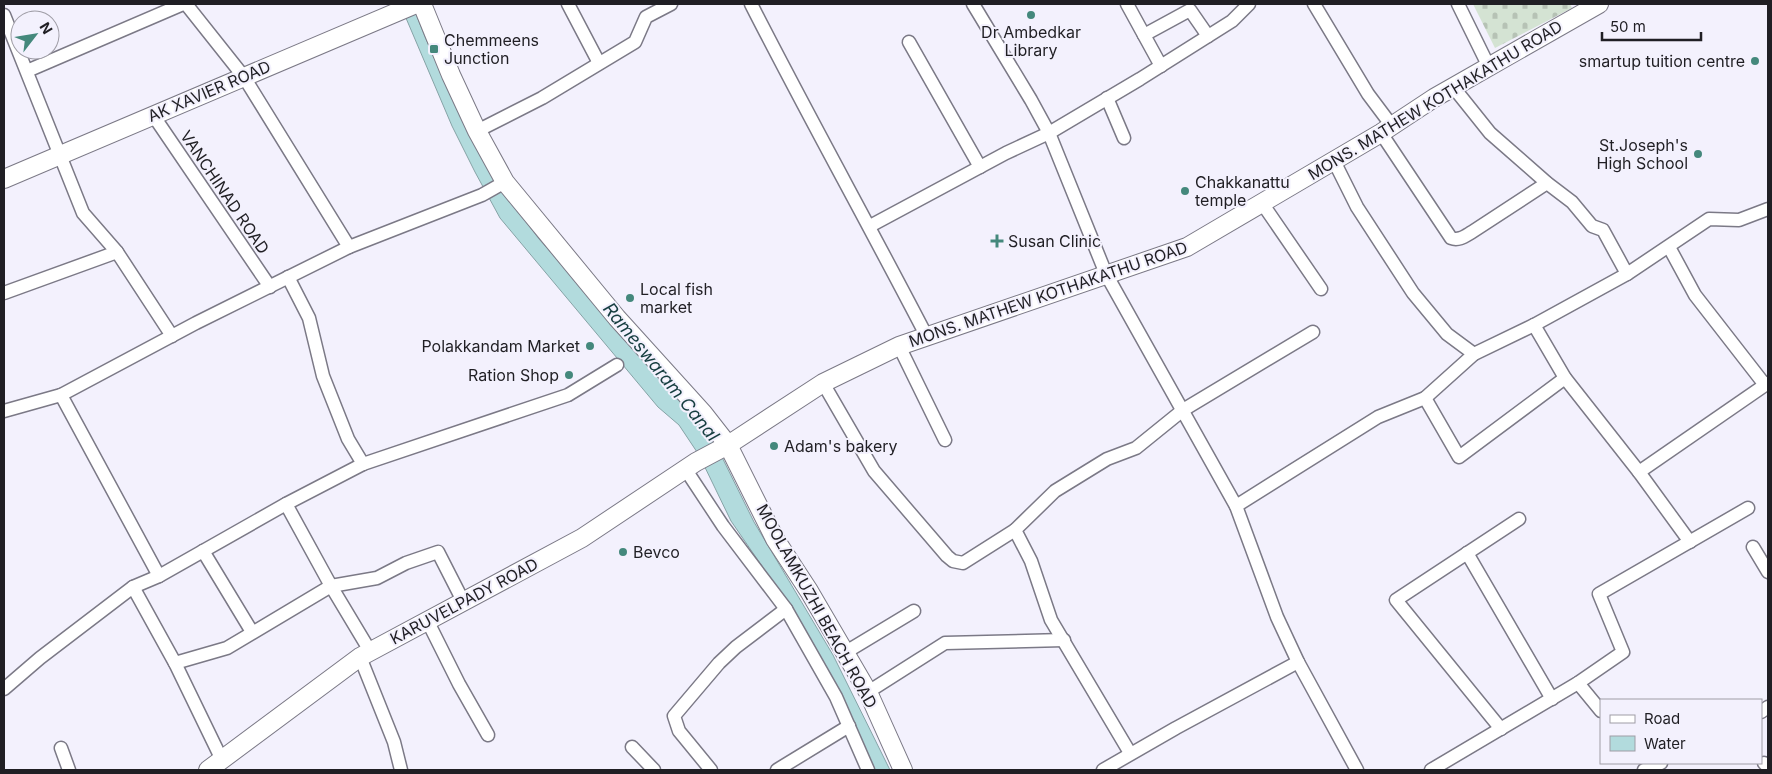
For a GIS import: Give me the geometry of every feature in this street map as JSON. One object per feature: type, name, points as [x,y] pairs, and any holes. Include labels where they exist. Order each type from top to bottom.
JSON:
[{"type":"street","points":[[27,72],[185,4],[244,77],[349,247]]},
{"type":"street","name":"AK XAVIER ROAD","points":[[4,179],[416,4]]},
{"type":"street","name":"MOOLAMKUZHI BEACH ROAD","points":[[422,4],[451,76],[477,131],[505,182],[617,318],[703,413],[726,446],[775,539],[846,652],[868,692],[903,770]]},
{"type":"street","points":[[568,4],[600,64]]},
{"type":"street","points":[[477,131],[542,98],[635,42],[646,17],[671,4]]},
{"type":"street","points":[[751,4],[927,337]]},
{"type":"street","points":[[974,4],[1031,100],[1048,133],[1106,274],[1236,506],[1278,617],[1298,662],[1357,770]]},
{"type":"street","points":[[1127,4],[1161,66]]},
{"type":"street","points":[[870,226],[1048,133],[1161,66],[1232,21],[1249,4]]},
{"type":"street","points":[[1314,4],[1451,238],[1455,240],[1461,239],[1547,183]]},
{"type":"street","points":[[1458,4],[1489,68]]},
{"type":"street","name":"MONS. MATHEW KOTHAKATHU ROAD","points":[[726,446],[823,383],[899,346],[1187,247],[1387,129],[1434,98],[1599,4]]},
{"type":"street","points":[[1144,35],[1190,10],[1208,36]]},
{"type":"street","points":[[4,15],[83,213],[117,252],[172,336]]},
{"type":"street","points":[[910,42],[980,167]]},
{"type":"street","points":[[1454,88],[1490,133],[1547,183],[1572,202],[1592,226],[1603,230],[1627,274]]},
{"type":"street","points":[[1107,98],[1124,138]]},
{"type":"street","name":"VANCHINAD ROAD","points":[[153,115],[270,287]]},
{"type":"street","points":[[1334,160],[1357,207],[1413,293],[1447,334],[1474,354]]},
{"type":"street","points":[[4,411],[61,395],[172,336],[349,247],[482,195],[505,182]]},
{"type":"street","points":[[1262,202],[1321,289]]},
{"type":"street","points":[[1236,506],[1378,418],[1425,398],[1474,354],[1534,325],[1627,274],[1709,218],[1739,220],[1768,209]]},
{"type":"street","points":[[1639,472],[1767,384],[1695,295],[1669,247]]},
{"type":"street","points":[[4,293],[117,252]]},
{"type":"street","points":[[288,277],[309,318],[323,376],[348,439],[363,464]]},
{"type":"street","points":[[1534,325],[1565,378],[1639,472],[1690,542]]},
{"type":"street","points":[[823,383],[874,470],[947,556],[953,561],[962,563],[1015,530],[1055,491],[1107,459],[1136,448],[1183,410],[1313,332]]},
{"type":"street","points":[[899,346],[945,440]]},
{"type":"street","points":[[4,689],[40,658],[133,587],[159,576],[286,504],[363,464],[568,395],[618,365]]},
{"type":"street","points":[[1425,398],[1459,456],[1565,378]]},
{"type":"street","points":[[61,395],[159,576]]},
{"type":"street","name":"KARUVELPADY ROAD","points":[[215,765],[365,654],[582,538],[726,446]]},
{"type":"street","points":[[688,469],[723,526],[786,609],[836,697],[868,770]]},
{"type":"street","points":[[286,504],[331,586],[365,654],[394,742],[401,770]]},
{"type":"street","points":[[1431,770],[1578,684],[1623,652],[1600,594],[1748,508]]},
{"type":"street","points":[[1501,729],[1396,600],[1519,519]]},
{"type":"street","points":[[1015,530],[1031,561],[1051,620],[1130,754]]},
{"type":"street","points":[[1754,547],[1768,572]]},
{"type":"street","points":[[203,551],[252,632]]},
{"type":"street","points":[[175,663],[227,648],[331,586],[377,578],[406,563],[438,552],[463,601]]},
{"type":"street","points":[[1467,553],[1552,699]]},
{"type":"street","points":[[133,587],[175,663],[215,765]]},
{"type":"street","points":[[711,770],[680,731],[674,716],[730,652],[786,609]]},
{"type":"street","points":[[846,652],[914,611]]},
{"type":"street","points":[[427,620],[458,684],[488,735]]},
{"type":"street","points":[[868,692],[945,643],[1064,640]]},
{"type":"street","points":[[1102,770],[1298,662]]},
{"type":"street","points":[[1578,684],[1600,710]]},
{"type":"street","points":[[777,770],[849,726]]},
{"type":"street","points":[[632,747],[654,770]]},
{"type":"street","points":[[61,748],[68,770]]},
{"type":"street","points":[[1644,770],[1659,764]]},
{"type":"green space","points":[[1473,4],[1570,4],[1572,8],[1495,48]]},
{"type":"water","points":[[400,4],[412,4],[466,126],[500,187],[539,239],[687,405],[716,445],[754,522],[833,655],[890,770],[874,770],[788,604],[731,521],[699,455],[679,425],[658,407],[500,218],[452,126]]},
{"type":"place","name":"Dr Ambedkar Library","points":[[1031,15]]},
{"type":"place","name":"Chemmeens Junction","points":[[434,49]]},
{"type":"place","name":"smartup tuition centre","points":[[1755,61]]},
{"type":"place","name":"St.Joseph's High School","points":[[1698,154]]},
{"type":"place","name":"Chakkanattu temple","points":[[1185,191]]},
{"type":"place","name":"Susan Clinic","points":[[997,241]]},
{"type":"place","name":"Local fish market","points":[[630,298]]},
{"type":"place","name":"Polakkandam Market","points":[[590,346]]},
{"type":"place","name":"Ration Shop","points":[[569,375]]},
{"type":"place","name":"Adam's bakery","points":[[774,446]]},
{"type":"place","name":"Bevco","points":[[623,552]]},
{"type":"water label","name":"Rameswaram Canal","points":[[661,372]]}]
